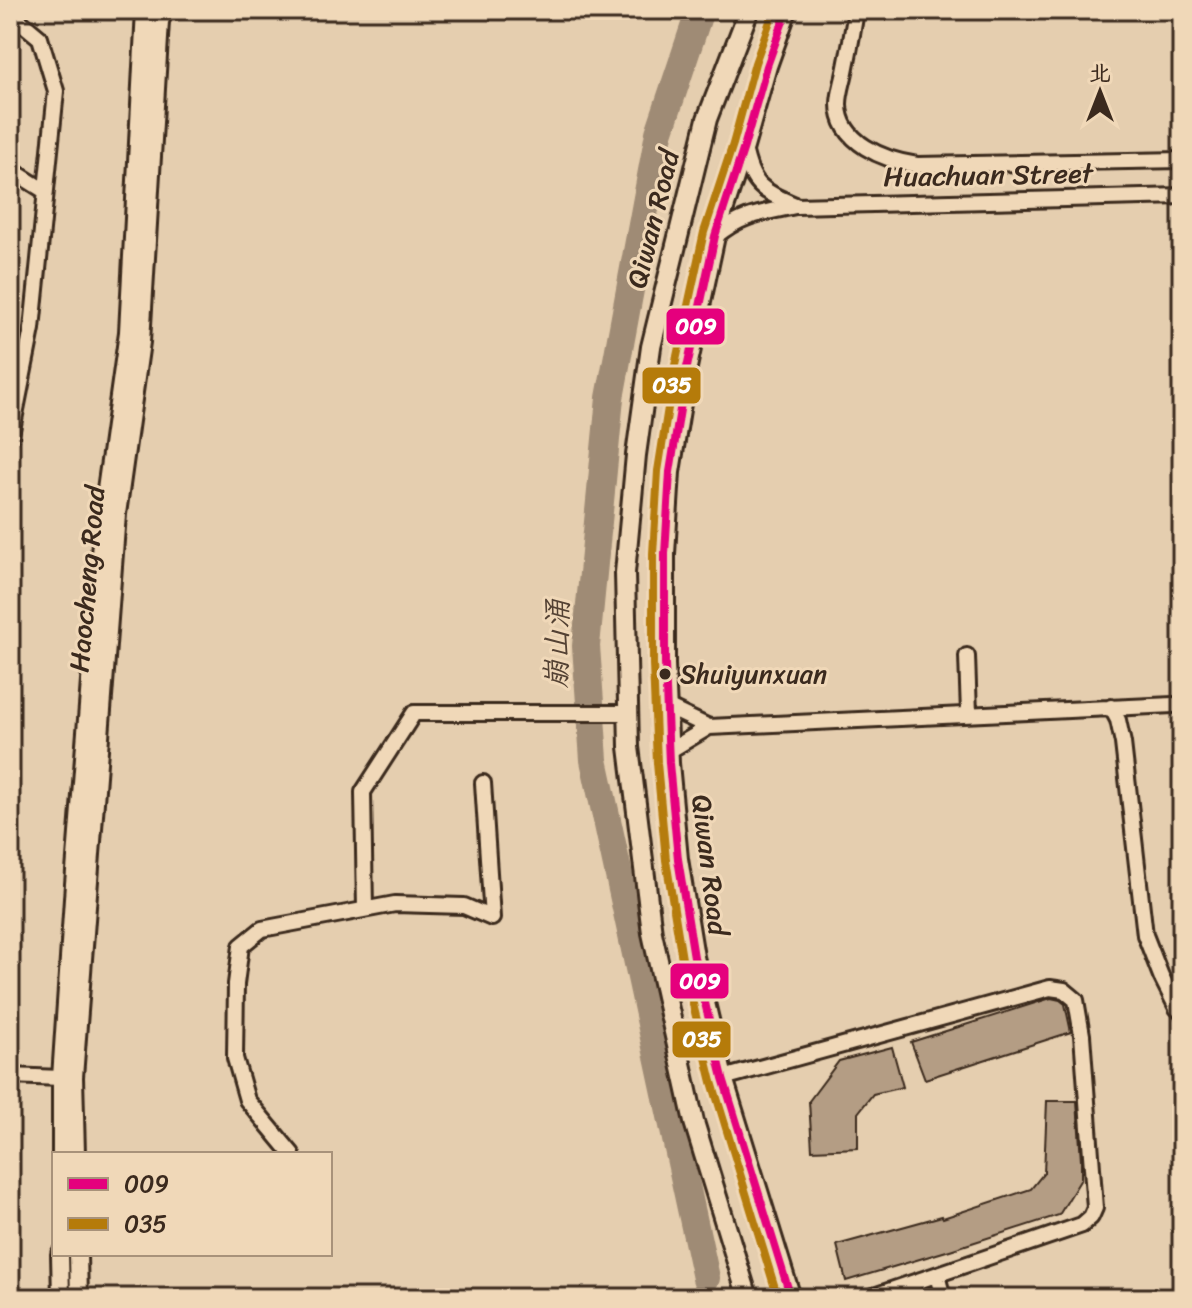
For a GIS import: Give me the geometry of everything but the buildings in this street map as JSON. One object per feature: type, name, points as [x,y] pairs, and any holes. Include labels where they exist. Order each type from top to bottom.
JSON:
[{"type":"main road","name":"Qiwan Road","points":[[748,1298],[694,1122],[652,933],[629,747],[625,573],[636,455],[651,347],[707,119],[749,10]]},
{"type":"main road","name":"Qiwan Road","points":[[787,10],[715,236],[686,372],[670,472],[665,554],[665,664],[678,859],[694,957],[723,1078],[791,1298]]},
{"type":"street","name":"Haocheng Road","points":[[61,1152],[61,1078],[74,884],[104,504],[128,332],[145,10]]},
{"type":"street","name":"Haocheng Road","points":[[76,1152],[74,1077],[117,514],[141,342],[160,21],[165,10]]},
{"type":"street","points":[[856,10],[839,105],[844,126],[856,141],[868,149],[900,162],[917,165],[1182,160]]},
{"type":"street","points":[[10,13],[40,38],[56,91],[32,329],[10,440]]},
{"type":"street","points":[[744,147],[752,177],[774,196],[796,206]]},
{"type":"street","points":[[10,169],[45,191]]},
{"type":"street","name":"Huachuan Street","points":[[715,236],[746,217],[796,206],[1182,196]]},
{"type":"street","points":[[967,656],[969,714]]},
{"type":"street","points":[[669,751],[709,727],[1173,705]]},
{"type":"street","points":[[667,707],[709,727]]},
{"type":"street","points":[[1111,707],[1118,720],[1123,743],[1145,935],[1161,976],[1182,1013]]},
{"type":"street","points":[[365,909],[363,792],[414,713],[628,713]]},
{"type":"street","points":[[290,1152],[247,1100],[235,1058],[236,984],[241,946],[262,929],[395,904],[464,906],[492,918],[483,783]]},
{"type":"street","points":[[723,1078],[1050,988],[1064,990],[1076,1000],[1082,1035],[1094,1193],[1095,1208],[1091,1217],[1082,1225],[868,1298]]},
{"type":"street","points":[[10,1076],[61,1078]]},
{"type":"street","points":[[60,1256],[61,1298]]},
{"type":"street","points":[[78,1256],[79,1298]]},
{"type":"street","points":[[937,1275],[943,1298]]},
{"type":"waterway","name":"崩山涌","points":[[700,10],[659,133],[610,398],[586,646],[594,760],[706,1278]]},
{"type":"transit line","name":"035","points":[[774,10],[704,232],[674,370],[658,471],[653,554],[653,664],[657,763],[666,860],[682,959],[712,1082],[778,1298]]},
{"type":"transit line","name":"009","points":[[787,10],[715,236],[686,372],[670,472],[665,554],[665,664],[669,763],[678,859],[694,957],[723,1078],[791,1298]]},
{"type":"place","name":"Shuiyunxuan","points":[[665,674]]}]
